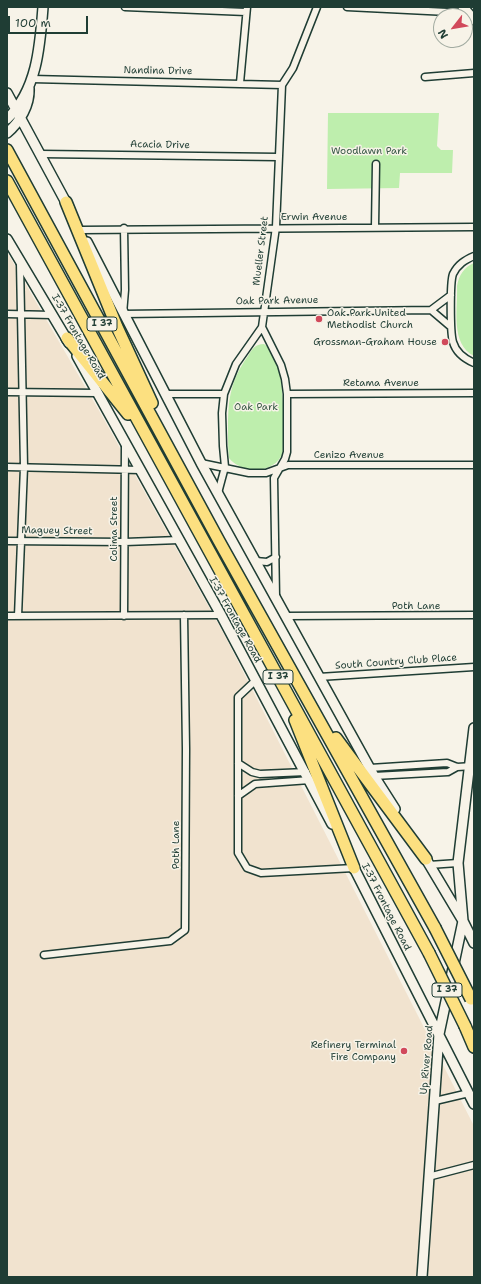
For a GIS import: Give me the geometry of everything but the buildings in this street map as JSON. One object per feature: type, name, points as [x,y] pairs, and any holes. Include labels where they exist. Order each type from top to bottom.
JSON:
[{"type":"highway","name":"I 37","points":[[9,153],[193,492],[435,928],[473,1002]]},
{"type":"highway","name":"I 37","points":[[7,181],[429,953],[474,1047]]},
{"type":"highway","points":[[66,202],[117,327],[186,470],[193,492]]},
{"type":"highway","points":[[67,338],[148,438]]},
{"type":"highway","points":[[286,692],[294,719],[354,868]]},
{"type":"highway","points":[[310,701],[428,862]]},
{"type":"main road","points":[[8,94],[16,98],[27,91],[32,79],[40,38],[43,7]]},
{"type":"main road","points":[[7,133],[30,97],[27,91]]},
{"type":"main road","points":[[8,94],[81,230],[123,314],[167,394],[201,463],[372,772],[428,862],[463,921],[474,943]]},
{"type":"main road","points":[[7,119],[18,114]]},
{"type":"main road","name":"I-37 Frontage Road","points":[[7,240],[67,338],[221,615],[308,776],[474,1104]]},
{"type":"main road","name":"Up River Road","points":[[422,1277],[439,1034],[463,921],[458,863],[472,766],[474,728]]},
{"type":"street","points":[[125,7],[246,10],[240,83]]},
{"type":"street","name":"Mueller Street","points":[[262,327],[263,311],[276,227],[282,85],[293,68],[317,7]]},
{"type":"street","points":[[347,7],[433,9]]},
{"type":"street","points":[[426,77],[474,73]]},
{"type":"street","name":"Nandina Drive","points":[[32,79],[282,85]]},
{"type":"street","name":"Acacia Drive","points":[[41,154],[278,156]]},
{"type":"street","points":[[375,227],[376,164]]},
{"type":"street","name":"Erwin Avenue","points":[[81,230],[124,228],[474,227]]},
{"type":"street","points":[[123,314],[125,290],[124,228]]},
{"type":"street","points":[[474,256],[464,260],[452,275],[451,294],[452,342],[457,351],[466,360],[474,363]]},
{"type":"street","points":[[18,616],[24,467],[24,392],[20,261]]},
{"type":"street","points":[[113,294],[125,290]]},
{"type":"street","points":[[451,294],[430,310],[451,327]]},
{"type":"street","name":"Oak Park Avenue","points":[[123,314],[430,310]]},
{"type":"street","points":[[7,314],[52,315]]},
{"type":"street","points":[[218,493],[225,467],[222,439],[224,394],[236,364],[262,327],[281,365],[288,394],[287,452],[285,459],[274,478],[276,598]]},
{"type":"street","points":[[7,392],[97,393]]},
{"type":"street","name":"Retama Avenue","points":[[288,394],[474,393]]},
{"type":"street","points":[[167,394],[224,394]]},
{"type":"street","name":"Colima Street","points":[[124,616],[125,443]]},
{"type":"street","name":"Cenizo Avenue","points":[[201,463],[249,473],[266,473],[288,465],[474,465]]},
{"type":"street","points":[[7,467],[125,468],[141,470]]},
{"type":"street","name":"Maguey Street","points":[[7,541],[125,542],[179,540]]},
{"type":"street","points":[[256,561],[267,562],[276,557]]},
{"type":"street","name":"Poth Lane","points":[[44,955],[170,942],[185,930],[186,749],[184,615]]},
{"type":"street","points":[[7,616],[221,615]]},
{"type":"street","name":"Poth Lane","points":[[286,616],[474,615]]},
{"type":"street","name":"South Country Club Place","points":[[319,677],[474,667]]},
{"type":"street","points":[[256,680],[238,697],[238,853],[247,868],[261,873],[354,868]]},
{"type":"street","points":[[238,763],[252,772],[308,776]]},
{"type":"street","points":[[372,772],[447,763],[457,767]]},
{"type":"street","points":[[372,772],[448,772],[457,767],[472,766]]},
{"type":"street","points":[[267,774],[268,783]]},
{"type":"street","points":[[238,796],[251,786],[308,776]]},
{"type":"street","points":[[428,862],[458,863]]},
{"type":"street","points":[[435,1101],[469,1093]]},
{"type":"street","points":[[428,1177],[474,1164]]},
{"type":"shaded area","points":[[7,252],[101,414],[224,634],[474,1126],[474,1277],[7,1277]]},
{"type":"green space","name":"Woodlawn Park","points":[[328,113],[439,113],[437,146],[441,150],[453,150],[452,173],[400,173],[399,188],[327,189]]},
{"type":"green space","points":[[474,263],[474,356],[466,350],[461,343],[458,335],[456,315],[457,286],[459,278],[465,269]]},
{"type":"green space","name":"Oak Park","points":[[264,344],[272,352],[281,379],[283,452],[273,465],[258,470],[242,467],[235,464],[229,458],[229,409],[231,391],[237,374],[254,347]]},
{"type":"place","name":"Oak Park United Methodist Church","points":[[319,319]]},
{"type":"place","name":"Grossman-Graham House","points":[[445,342]]},
{"type":"place","name":"Refinery Terminal Fire Company","points":[[404,1051]]}]
